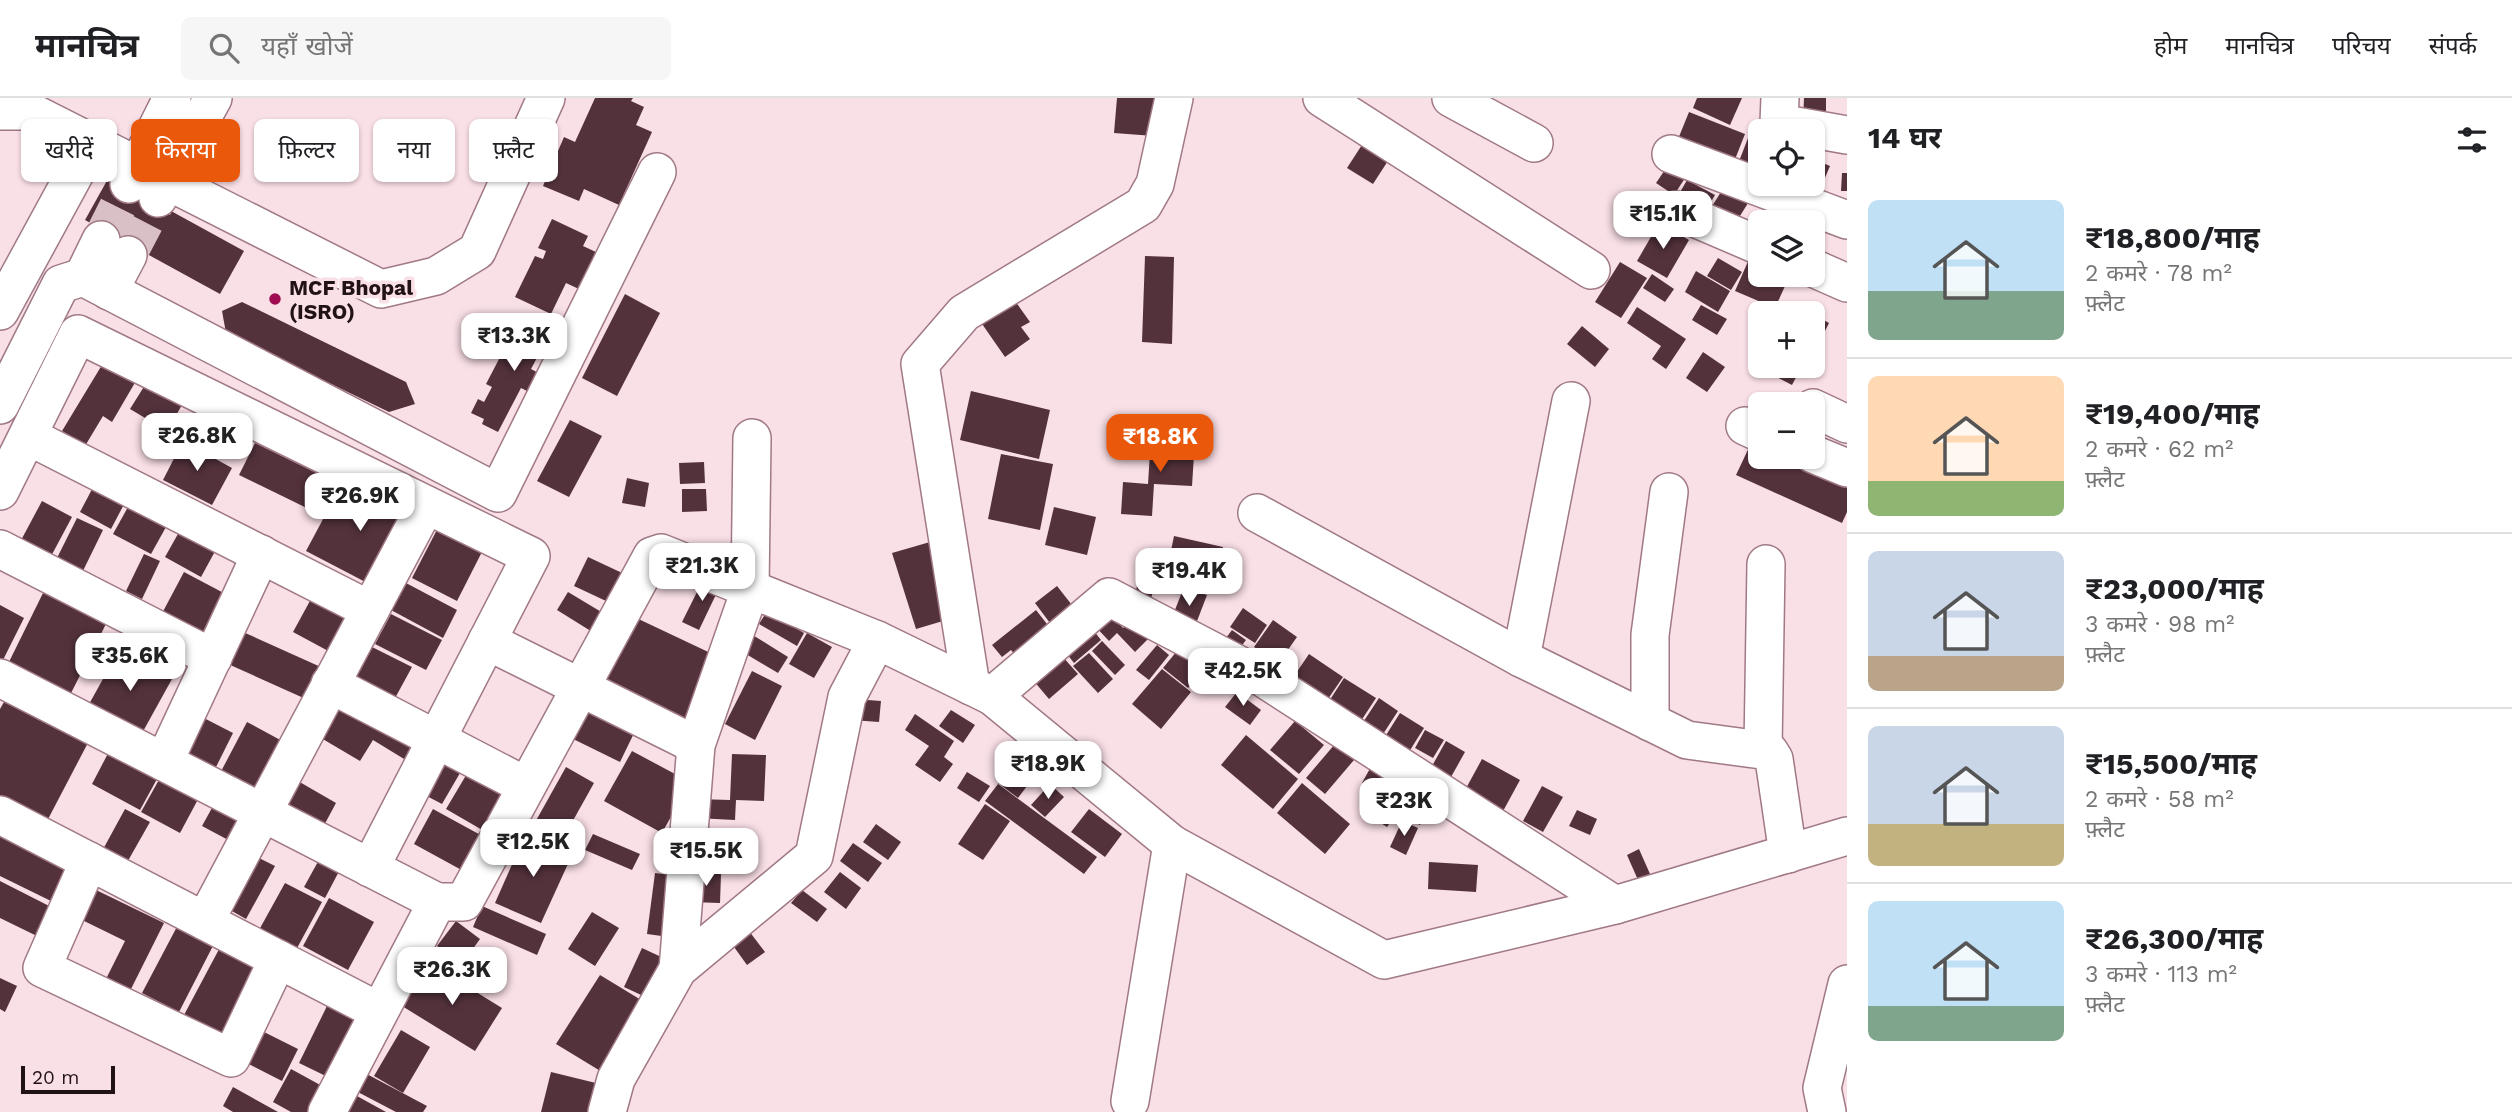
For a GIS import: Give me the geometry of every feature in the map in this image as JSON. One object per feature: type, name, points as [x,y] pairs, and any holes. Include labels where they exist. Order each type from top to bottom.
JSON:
[{"type":"street","points":[[166,119],[172,98]]},
{"type":"street","points":[[197,119],[213,98]]},
{"type":"street","points":[[148,182],[381,289],[436,275],[477,251],[546,98]]},
{"type":"street","points":[[981,691],[919,365],[964,313],[1143,205],[1155,184],[1174,98]]},
{"type":"street","points":[[1322,98],[1591,270]]},
{"type":"street","points":[[1451,98],[1534,143]]},
{"type":"street","points":[[1780,98],[1779,123],[1847,135]]},
{"type":"street","points":[[20,107],[45,119]]},
{"type":"street","points":[[1671,154],[1847,220]]},
{"type":"street","points":[[0,405],[61,284],[96,284],[498,493],[657,172]]},
{"type":"street","points":[[0,311],[70,182]]},
{"type":"street","points":[[1676,210],[1748,241]]},
{"type":"street","points":[[96,284],[115,248]]},
{"type":"street","points":[[1825,273],[1847,283]]},
{"type":"street","points":[[0,491],[78,334],[531,556],[370,868]]},
{"type":"street","points":[[1521,659],[1572,401]]},
{"type":"street","points":[[1825,414],[1847,424]]},
{"type":"street","points":[[28,436],[370,610]]},
{"type":"street","points":[[678,969],[696,745],[750,590],[752,438]]},
{"type":"street","points":[[1825,459],[1847,468]]},
{"type":"street","points":[[1650,722],[1650,635],[1669,492]]},
{"type":"street","points":[[205,921],[426,505]]},
{"type":"street","points":[[1257,513],[1521,659],[1650,722],[1699,743],[1763,748],[1774,760],[1788,854]]},
{"type":"street","points":[[0,549],[213,659]]},
{"type":"street","points":[[0,678],[437,902],[464,902],[652,556],[662,553],[877,640],[981,691],[1172,844],[1384,960],[1615,905],[1847,836]]},
{"type":"street","points":[[164,762],[261,554]]},
{"type":"street","points":[[1763,748],[1766,564]]},
{"type":"street","points":[[981,691],[1109,597],[1260,676],[1615,905]]},
{"type":"street","points":[[607,1112],[616,1079],[678,969],[814,856],[846,697],[877,640]]},
{"type":"street","points":[[487,641],[696,745]]},
{"type":"street","points":[[330,684],[526,786]]},
{"type":"street","points":[[0,815],[378,1011]]},
{"type":"street","points":[[1130,1101],[1172,844]]},
{"type":"street","points":[[89,861],[42,968],[231,1058],[278,959]]},
{"type":"street","points":[[327,1112],[437,902]]},
{"type":"street","points":[[1827,1112],[1822,1088],[1847,984]]},
{"type":"building","points":[[595,98],[633,98],[631,101],[644,107],[636,125],[652,132],[619,205],[584,189],[579,201],[543,186],[545,182],[558,182],[558,151],[564,137],[575,142]]},
{"type":"building","points":[[1117,98],[1157,98],[1154,136],[1114,133]]},
{"type":"building","points":[[1697,98],[1742,98],[1730,125],[1693,108]]},
{"type":"building","points":[[1804,98],[1826,98],[1826,122],[1825,119],[1803,119]]},
{"type":"building","points":[[1689,112],[1745,134],[1732,167],[1676,144]]},
{"type":"building","points":[[1369,134],[1395,150],[1373,184],[1347,168]]},
{"type":"building","points":[[1748,138],[1748,174],[1736,169]]},
{"type":"building","points":[[1671,161],[1689,172],[1674,195],[1656,183]]},
{"type":"building","points":[[1825,164],[1830,166],[1825,178]]},
{"type":"building","points":[[1842,173],[1847,173],[1847,191],[1841,191]]},
{"type":"building","points":[[1687,180],[1715,195],[1705,212],[1678,196]]},
{"type":"building","points":[[117,181],[244,251],[220,294],[85,220],[106,182]]},
{"type":"building","points":[[1726,184],[1750,200],[1733,227],[1709,211]]},
{"type":"building","points":[[1803,196],[1817,196],[1815,201]]},
{"type":"building","points":[[552,219],[588,236],[583,246],[598,253],[581,290],[566,283],[551,314],[515,297],[535,256],[543,259],[546,251],[538,248]]},
{"type":"building","points":[[1659,223],[1689,240],[1667,278],[1637,261]]},
{"type":"building","points":[[1145,256],[1174,257],[1172,344],[1142,342]]},
{"type":"building","points":[[1718,258],[1742,272],[1731,290],[1707,276]]},
{"type":"building","points":[[1620,262],[1647,278],[1621,318],[1595,302]]},
{"type":"building","points":[[1748,262],[1748,287],[1785,287],[1778,301],[1759,301],[1735,291]]},
{"type":"building","points":[[1696,271],[1730,291],[1718,312],[1685,292]]},
{"type":"building","points":[[1652,274],[1674,289],[1665,302],[1643,288]]},
{"type":"building","points":[[625,294],[660,313],[617,396],[582,378]]},
{"type":"building","points":[[1013,298],[1030,322],[1021,327],[1030,339],[1005,357],[980,321]]},
{"type":"building","points":[[242,302],[406,382],[415,404],[389,412],[226,333],[222,311]]},
{"type":"building","points":[[1701,305],[1727,319],[1717,335],[1692,320]]},
{"type":"building","points":[[1637,307],[1686,339],[1666,369],[1652,359],[1661,346],[1627,323]]},
{"type":"building","points":[[517,315],[547,326],[544,332],[549,335],[531,369],[548,378],[539,397],[521,388],[498,432],[482,424],[484,419],[471,413],[478,399],[484,402],[492,387],[486,384],[510,338],[515,340],[519,331],[511,327]]},
{"type":"building","points":[[1582,326],[1609,349],[1595,367],[1567,344]]},
{"type":"building","points":[[1703,352],[1725,367],[1707,392],[1686,378]]},
{"type":"building","points":[[108,355],[140,374],[112,422],[103,416],[82,451],[78,441],[62,431]]},
{"type":"building","points":[[150,377],[186,398],[167,431],[130,409]]},
{"type":"building","points":[[1779,378],[1796,378],[1792,385]]},
{"type":"building","points":[[971,391],[1050,410],[1039,459],[960,440]]},
{"type":"building","points":[[570,420],[602,436],[569,497],[537,481]]},
{"type":"building","points":[[1151,437],[1195,439],[1192,486],[1154,484],[1152,516],[1121,514],[1123,482],[1148,484]]},
{"type":"building","points":[[183,441],[232,468],[212,505],[163,480]]},
{"type":"building","points":[[255,443],[331,480],[315,512],[239,475]]},
{"type":"building","points":[[1748,450],[1748,469],[1823,469],[1847,480],[1847,512],[1842,523],[1736,475]]},
{"type":"building","points":[[1001,454],[1053,464],[1040,530],[988,519]]},
{"type":"building","points":[[704,462],[705,483],[680,484],[679,463]]},
{"type":"building","points":[[99,476],[130,493],[111,529],[80,512]]},
{"type":"building","points":[[345,478],[414,515],[375,587],[306,551]]},
{"type":"building","points":[[627,478],[649,483],[645,507],[622,503]]},
{"type":"building","points":[[682,489],[706,489],[707,511],[682,512]]},
{"type":"building","points":[[133,498],[171,518],[151,554],[113,534]]},
{"type":"building","points":[[42,501],[72,517],[49,560],[19,544]]},
{"type":"building","points":[[1054,507],[1096,517],[1087,555],[1045,545]]},
{"type":"building","points":[[77,518],[103,530],[78,581],[52,568]]},
{"type":"building","points":[[441,522],[486,544],[457,601],[412,578]]},
{"type":"building","points":[[183,525],[219,544],[201,577],[165,557]]},
{"type":"building","points":[[1174,536],[1223,547],[1214,590],[1165,580]]},
{"type":"building","points":[[930,542],[953,618],[916,629],[892,553]]},
{"type":"building","points":[[144,554],[160,561],[142,599],[126,591]]},
{"type":"building","points":[[1145,555],[1161,559],[1149,607],[1133,602]]},
{"type":"building","points":[[588,557],[635,579],[621,608],[574,586]]},
{"type":"building","points":[[184,572],[235,599],[210,646],[159,619]]},
{"type":"building","points":[[705,576],[721,584],[699,630],[682,622]]},
{"type":"building","points":[[406,583],[457,610],[443,638],[391,610]]},
{"type":"building","points":[[1057,586],[1079,614],[1056,631],[1035,603]]},
{"type":"building","points":[[46,587],[109,618],[66,703],[4,672]]},
{"type":"building","points":[[1184,587],[1207,595],[1194,629],[1171,620]]},
{"type":"building","points":[[568,592],[613,619],[602,638],[557,610]]},
{"type":"building","points":[[311,599],[350,620],[332,653],[293,632]]},
{"type":"building","points":[[0,605],[24,618],[0,666]]},
{"type":"building","points":[[1243,608],[1267,625],[1255,643],[1230,627]]},
{"type":"building","points":[[1036,610],[1054,633],[1020,661],[1011,650],[1002,657],[992,645]]},
{"type":"building","points":[[1107,610],[1123,628],[1134,618],[1151,636],[1135,652],[1117,633],[1109,641],[1093,624]]},
{"type":"building","points":[[767,611],[804,633],[797,646],[759,624]]},
{"type":"building","points":[[391,614],[442,640],[426,670],[375,644]]},
{"type":"building","points":[[630,615],[721,658],[686,732],[594,689]]},
{"type":"building","points":[[1273,620],[1297,637],[1278,664],[1254,647]]},
{"type":"building","points":[[1090,626],[1101,640],[1074,663],[1063,649]]},
{"type":"building","points":[[1232,630],[1246,640],[1237,652],[1223,642]]},
{"type":"building","points":[[243,632],[323,668],[308,700],[228,664]]},
{"type":"building","points":[[807,633],[832,647],[814,678],[789,664]]},
{"type":"building","points":[[751,634],[788,657],[778,673],[741,651]]},
{"type":"building","points":[[1102,641],[1125,665],[1115,675],[1092,651]]},
{"type":"building","points":[[368,645],[412,667],[394,700],[351,677]]},
{"type":"building","points":[[1157,645],[1169,655],[1149,680],[1136,670]]},
{"type":"building","points":[[1055,648],[1078,674],[1049,699],[1027,673]]},
{"type":"building","points":[[119,650],[172,679],[141,735],[88,706]]},
{"type":"building","points":[[1177,651],[1202,671],[1188,688],[1163,668]]},
{"type":"building","points":[[1089,653],[1113,679],[1098,693],[1073,666]]},
{"type":"building","points":[[1309,654],[1343,677],[1328,699],[1286,688]]},
{"type":"building","points":[[1221,661],[1237,675],[1222,694],[1205,679]]},
{"type":"building","points":[[1162,669],[1191,692],[1161,729],[1132,704]]},
{"type":"building","points":[[752,671],[782,686],[755,740],[725,724]]},
{"type":"building","points":[[1344,678],[1376,698],[1355,730],[1324,709]]},
{"type":"building","points":[[1237,692],[1261,710],[1250,725],[1225,707]]},
{"type":"building","points":[[8,695],[91,737],[46,823],[0,800],[0,709]]},
{"type":"building","points":[[583,698],[638,725],[620,762],[565,735]]},
{"type":"building","points":[[1379,698],[1398,711],[1374,748],[1354,736]]},
{"type":"building","points":[[344,699],[419,745],[409,762],[373,740],[360,761],[321,738]]},
{"type":"building","points":[[854,699],[881,701],[879,722],[852,720]]},
{"type":"building","points":[[951,710],[975,725],[963,743],[939,726]]},
{"type":"building","points":[[1400,713],[1424,728],[1407,755],[1383,740]]},
{"type":"building","points":[[915,714],[954,741],[944,757],[953,764],[940,782],[915,765],[929,746],[905,730]]},
{"type":"building","points":[[198,715],[233,733],[215,769],[180,752]]},
{"type":"building","points":[[1295,721],[1324,745],[1299,774],[1270,750]]},
{"type":"building","points":[[247,722],[284,742],[255,798],[217,779]]},
{"type":"building","points":[[1425,730],[1444,740],[1433,758],[1415,748]]},
{"type":"building","points":[[1246,735],[1298,779],[1273,809],[1221,765]]},
{"type":"building","points":[[1446,741],[1465,752],[1446,786],[1427,775]]},
{"type":"building","points":[[114,742],[163,768],[140,810],[92,784]]},
{"type":"building","points":[[1335,744],[1354,760],[1325,794],[1306,778]]},
{"type":"building","points":[[632,751],[690,782],[662,833],[604,801]]},
{"type":"building","points":[[732,754],[766,755],[764,801],[736,800],[735,820],[696,818],[697,799],[730,800]]},
{"type":"building","points":[[1482,759],[1520,780],[1502,813],[1464,792]]},
{"type":"building","points":[[440,761],[460,773],[442,804],[421,793]]},
{"type":"building","points":[[1373,763],[1409,783],[1397,803],[1362,783]]},
{"type":"building","points":[[566,767],[594,783],[561,842],[533,826]]},
{"type":"building","points":[[1010,768],[1030,782],[1018,798],[998,783]]},
{"type":"building","points":[[165,769],[203,790],[180,833],[141,812]]},
{"type":"building","points":[[468,772],[505,793],[484,831],[446,809]]},
{"type":"building","points":[[967,772],[990,786],[979,802],[957,788]]},
{"type":"building","points":[[291,777],[336,803],[321,831],[275,805]]},
{"type":"building","points":[[1302,783],[1350,824],[1325,854],[1277,813]]},
{"type":"building","points":[[998,784],[1097,857],[1084,874],[985,801]]},
{"type":"building","points":[[1050,784],[1064,797],[1045,817],[1031,805]]},
{"type":"building","points":[[1411,786],[1434,798],[1420,825],[1397,814]]},
{"type":"building","points":[[1542,786],[1563,797],[1543,832],[1523,821]]},
{"type":"building","points":[[218,797],[248,813],[232,842],[202,826]]},
{"type":"building","points":[[1370,798],[1396,814],[1387,827],[1361,810]]},
{"type":"building","points":[[985,804],[1010,821],[983,860],[958,844]]},
{"type":"building","points":[[125,809],[150,822],[125,866],[101,853]]},
{"type":"building","points":[[433,809],[486,838],[467,873],[414,844]]},
{"type":"building","points":[[1089,809],[1122,834],[1105,857],[1071,832]]},
{"type":"building","points":[[1577,810],[1597,819],[1590,835],[1569,826]]},
{"type":"building","points":[[1402,821],[1418,828],[1406,855],[1390,847]]},
{"type":"building","points":[[876,824],[901,842],[888,860],[863,842]]},
{"type":"building","points":[[0,830],[71,865],[53,902],[0,876]]},
{"type":"building","points":[[593,834],[640,854],[632,870],[585,850]]},
{"type":"building","points":[[525,835],[572,855],[541,923],[495,903]]},
{"type":"building","points":[[853,843],[882,863],[868,882],[840,861]]},
{"type":"building","points":[[325,849],[345,860],[325,898],[304,887]]},
{"type":"building","points":[[1639,849],[1650,874],[1638,880],[1627,855]]},
{"type":"building","points":[[251,854],[275,866],[246,919],[223,906]]},
{"type":"building","points":[[1429,862],[1478,865],[1476,892],[1428,889]]},
{"type":"building","points":[[840,872],[861,888],[846,909],[824,892]]},
{"type":"building","points":[[655,873],[677,876],[669,937],[647,934]]},
{"type":"building","points":[[691,873],[721,874],[720,903],[690,902]]},
{"type":"building","points":[[0,881],[55,909],[41,938],[0,918]]},
{"type":"building","points":[[285,883],[322,902],[296,950],[259,930]]},
{"type":"building","points":[[94,889],[164,923],[123,1005],[99,993],[125,941],[80,919]]},
{"type":"building","points":[[802,890],[827,909],[817,922],[791,903]]},
{"type":"building","points":[[329,898],[374,922],[348,970],[303,946]]},
{"type":"building","points":[[482,906],[546,934],[537,955],[473,927]]},
{"type":"building","points":[[592,912],[619,928],[595,966],[568,949]]},
{"type":"building","points":[[180,921],[216,940],[179,1012],[142,993]]},
{"type":"building","points":[[456,921],[480,939],[462,964],[437,946]]},
{"type":"building","points":[[746,927],[765,952],[747,965],[729,940]]},
{"type":"building","points":[[225,938],[268,960],[227,1038],[184,1015]]},
{"type":"building","points":[[642,948],[672,962],[654,1001],[624,987]]},
{"type":"building","points":[[429,963],[502,1008],[475,1051],[402,1006]]},
{"type":"building","points":[[600,975],[651,1006],[607,1075],[556,1044]]},
{"type":"building","points":[[0,978],[17,986],[5,1012],[0,1009]]},
{"type":"building","points":[[327,1006],[362,1022],[334,1080],[299,1063]]},
{"type":"building","points":[[256,1028],[298,1049],[282,1081],[241,1060]]},
{"type":"building","points":[[401,1030],[430,1047],[403,1093],[374,1076]]},
{"type":"building","points":[[291,1069],[333,1092],[322,1112],[291,1112],[273,1102]]},
{"type":"building","points":[[363,1072],[427,1106],[423,1112],[396,1112],[354,1090]]},
{"type":"building","points":[[551,1072],[604,1085],[598,1112],[541,1112]]},
{"type":"building","points":[[233,1087],[278,1112],[233,1112],[223,1106]]},
{"type":"building","points":[[346,1090],[386,1112],[334,1112]]},
{"type":"tunnel","points":[[101,240],[129,184]]},
{"type":"tunnel","points":[[128,255],[158,198]]},
{"type":"place","name":"MCF Bhopal (ISRO)","points":[[275,299]]}]
